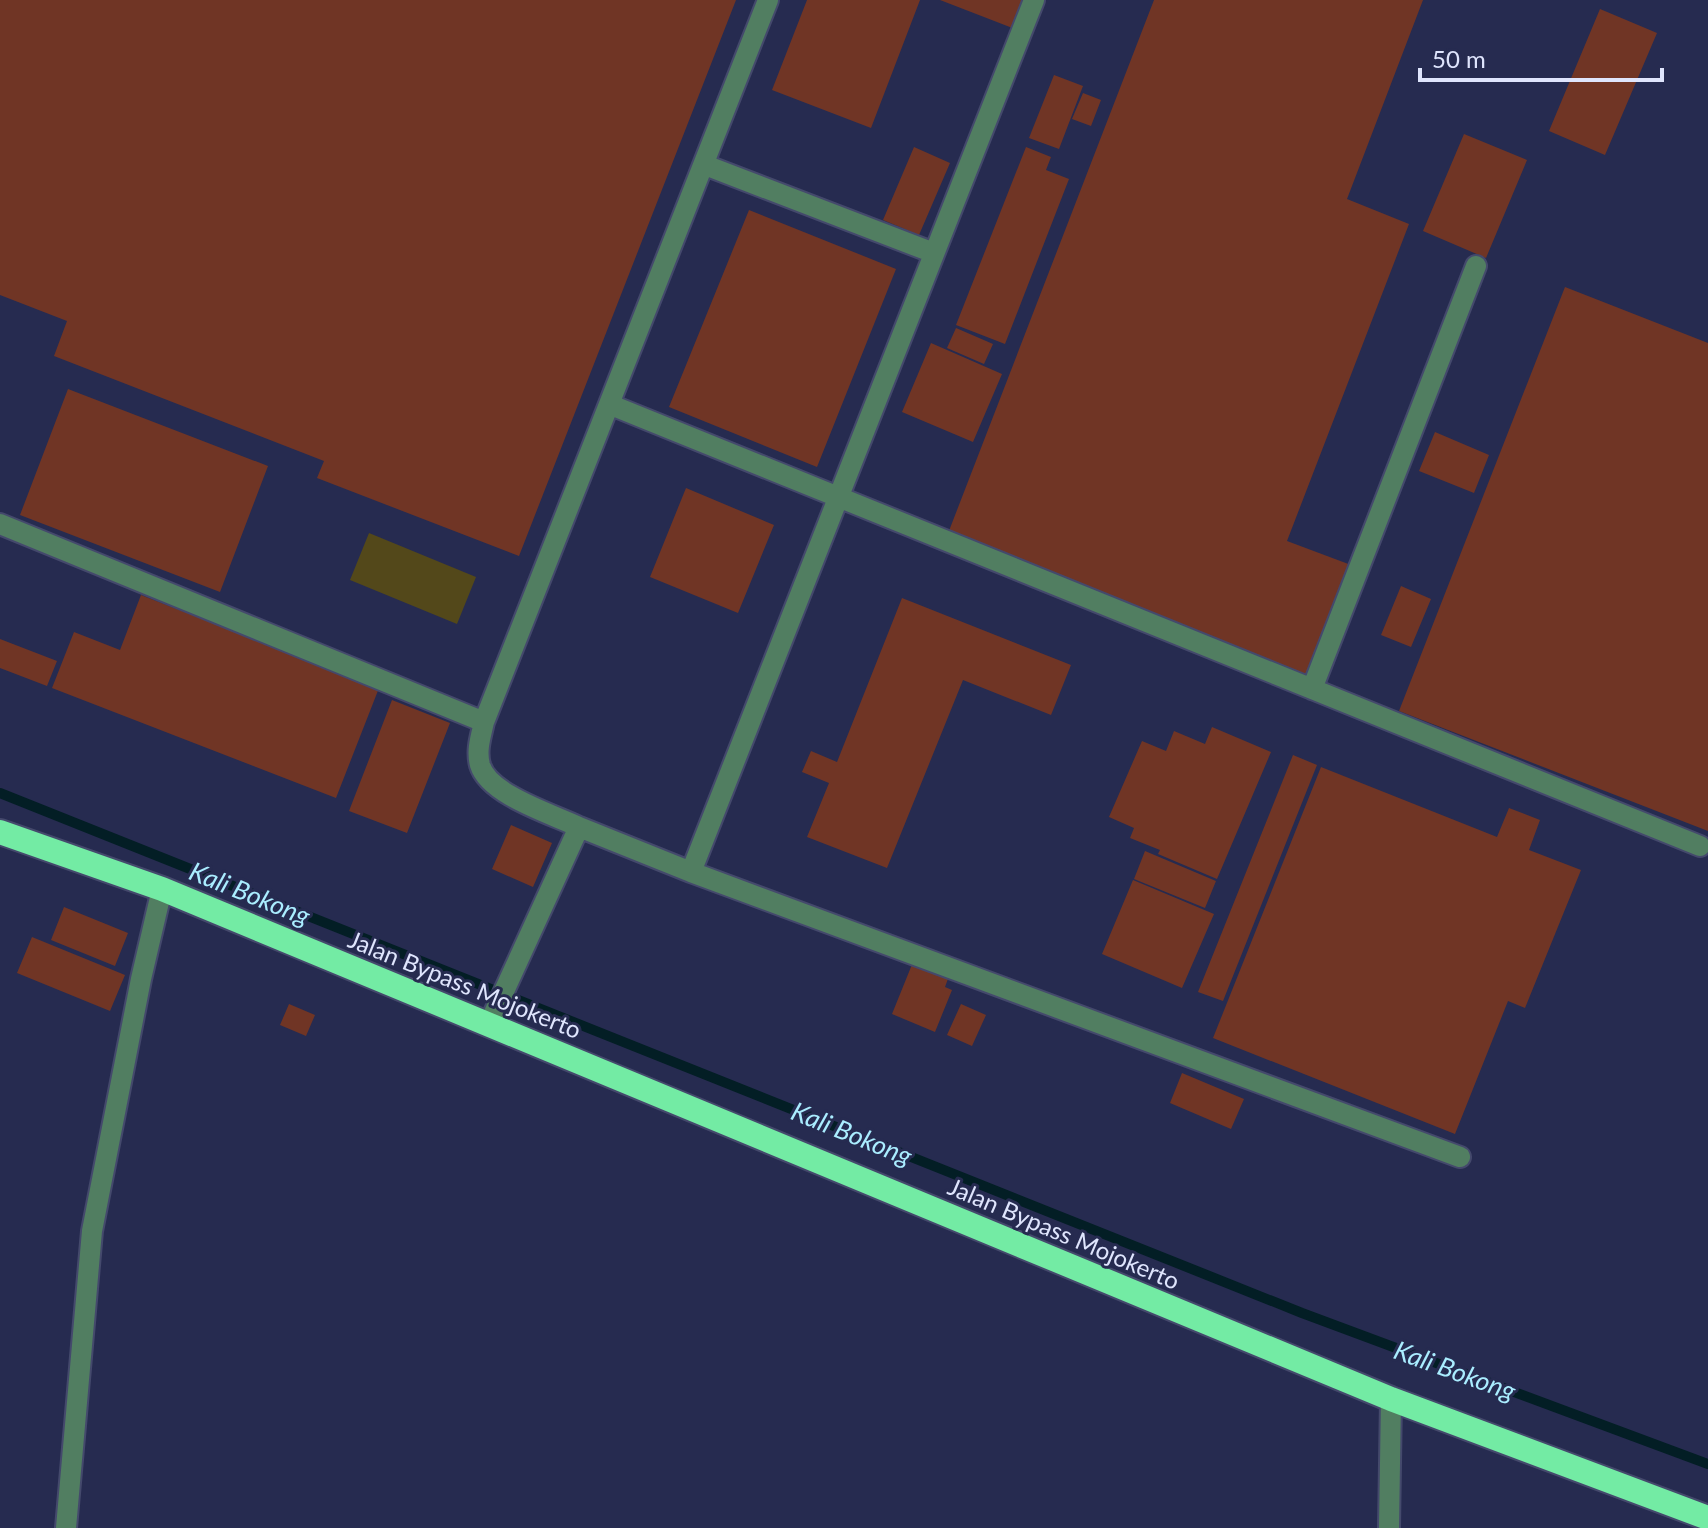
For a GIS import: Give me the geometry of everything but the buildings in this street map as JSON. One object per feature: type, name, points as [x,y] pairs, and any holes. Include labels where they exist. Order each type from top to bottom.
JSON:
[{"type":"highway","name":"Jalan Bypass Mojokerto","points":[[0,832],[494,1013],[1391,1399],[1708,1518]]},
{"type":"lane","points":[[768,0],[484,722],[478,748],[480,765],[488,780],[501,791],[579,827],[691,872],[1460,1157]]},
{"type":"lane","points":[[691,872],[1034,0]]},
{"type":"lane","points":[[705,165],[934,253]]},
{"type":"lane","points":[[1312,689],[1476,266]]},
{"type":"lane","points":[[611,405],[1700,846]]},
{"type":"lane","points":[[0,524],[484,722]]},
{"type":"lane","points":[[494,1013],[579,827]]},
{"type":"lane","points":[[66,1528],[92,1231],[141,979],[162,889]]},
{"type":"lane","points":[[1389,1528],[1391,1399]]},
{"type":"shaded area","points":[[369,533],[476,577],[457,624],[350,580]]},
{"type":"waterway","name":"Kali Bokong","points":[[0,793],[1302,1313],[1708,1464]]}]
